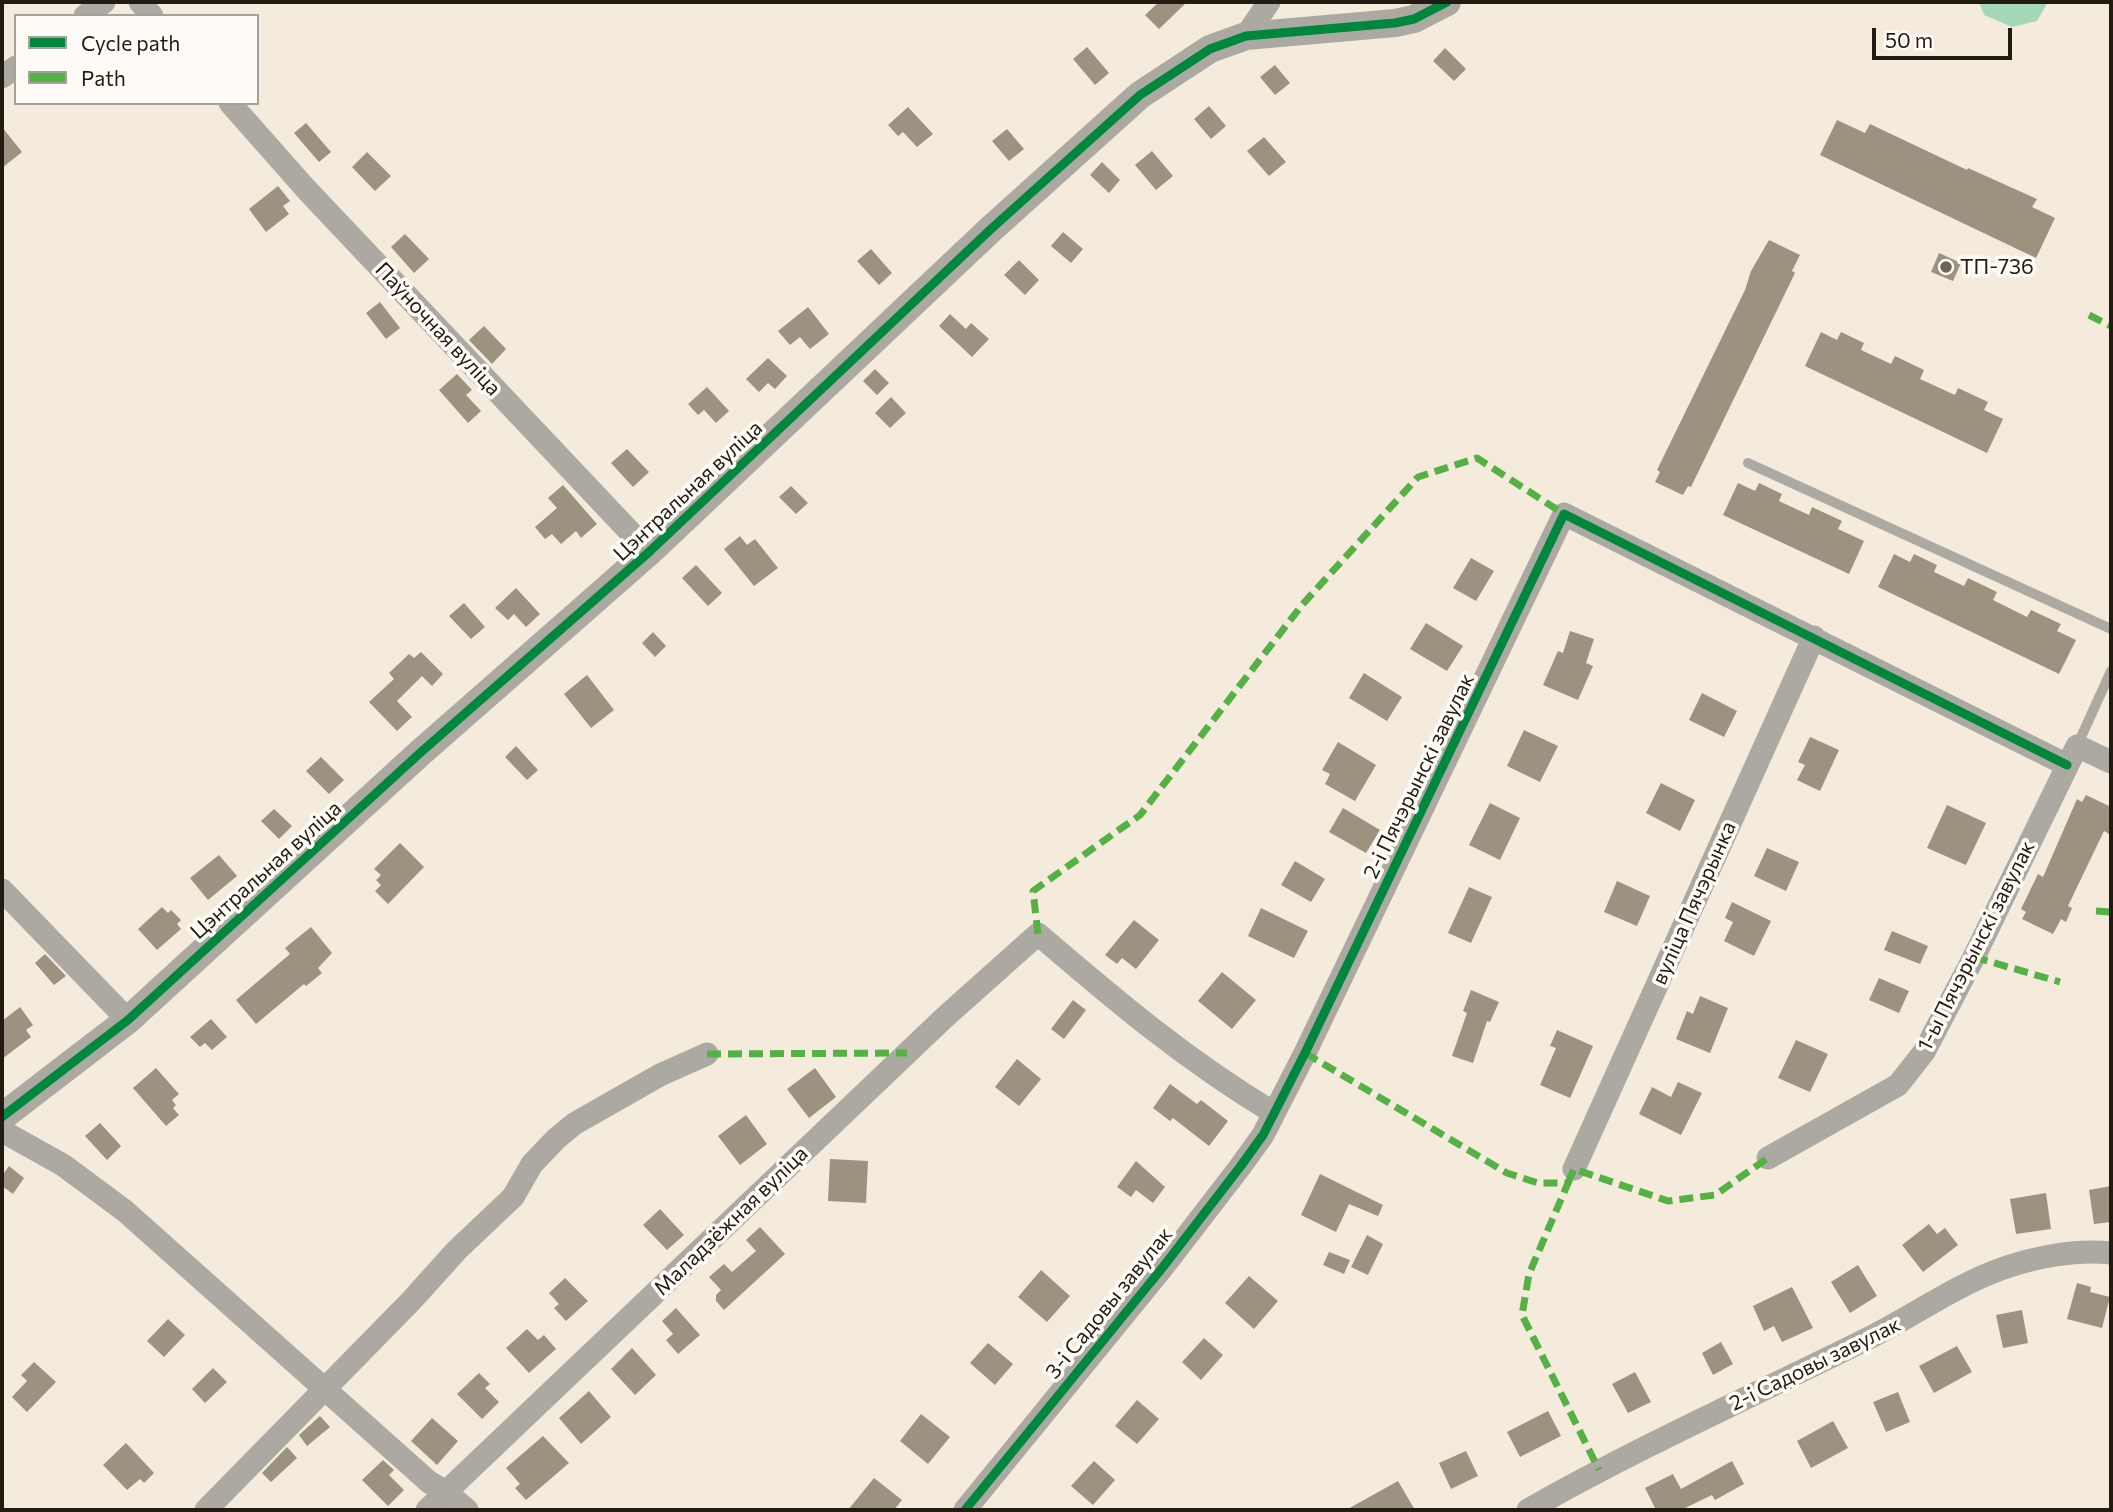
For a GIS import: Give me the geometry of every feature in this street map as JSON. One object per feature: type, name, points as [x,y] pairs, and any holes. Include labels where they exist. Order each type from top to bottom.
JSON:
[{"type":"street","points":[[88,14],[104,2]]},
{"type":"street","points":[[1246,36],[1269,2]]},
{"type":"street","name":"Цэнтральная вуліца","points":[[2,1117],[128,1020],[420,753],[649,552],[1098,130],[1178,68],[1210,49],[1246,36],[1395,23],[1414,19],[1447,2]]},
{"type":"street","name":"Паўночная вуліца","points":[[232,105],[306,189],[649,552]]},
{"type":"street","name":"2-і Пячэрынскі завулак","points":[[1274,1114],[1564,514],[1814,637]]},
{"type":"street","points":[[1814,637],[2072,755],[2111,762]]},
{"type":"street","name":"вуліца Пячэрынка","points":[[1574,1169],[1814,637]]},
{"type":"street","name":"1-ы Пячэрынскі завулак","points":[[1768,1158],[1898,1085],[1924,1052],[1974,957],[2072,755]]},
{"type":"street","points":[[2,891],[128,1020]]},
{"type":"street","name":"Маладзёжная вуліца","points":[[427,1510],[944,1018],[1038,934],[1147,1029],[1214,1077],[1274,1114]]},
{"type":"street","points":[[206,1510],[457,1250],[513,1197],[532,1164],[556,1139],[574,1124],[660,1075],[707,1054]]},
{"type":"street","name":"3-і Садовы завулак","points":[[965,1510],[1163,1267],[1240,1167],[1274,1114]]},
{"type":"street","points":[[2,1131],[87,1181],[205,1280],[429,1482],[467,1510]]},
{"type":"street","name":"2-і Садовы завулак","points":[[1528,1510],[1599,1470],[1899,1323],[1981,1278],[2032,1260],[2070,1254],[2111,1253]]},
{"type":"lane","points":[[1748,463],[2111,629]]},
{"type":"lane","points":[[2072,755],[2111,671]]},
{"type":"green space","points":[[1979,2],[2048,2],[2037,21],[2012,27],[1984,15]]},
{"type":"building","points":[[1159,2],[1187,2],[1159,29],[1145,15]]},
{"type":"building","points":[[1087,47],[1109,73],[1095,85],[1073,59]]},
{"type":"building","points":[[1445,48],[1466,69],[1454,81],[1433,61]]},
{"type":"building","points":[[1275,65],[1290,83],[1275,95],[1260,77]]},
{"type":"building","points":[[1209,106],[1226,126],[1211,139],[1194,119]]},
{"type":"building","points":[[908,107],[933,134],[917,147],[903,132],[898,136],[888,125]]},
{"type":"building","points":[[1837,120],[1865,133],[1870,124],[1967,170],[1968,168],[2037,199],[2032,207],[2055,218],[2036,258],[1820,155]]},
{"type":"building","points":[[306,123],[331,152],[319,162],[294,133]]},
{"type":"building","points":[[2,127],[22,152],[2,168]]},
{"type":"building","points":[[1007,129],[1024,149],[1009,161],[992,141]]},
{"type":"building","points":[[1264,137],[1286,162],[1269,176],[1247,151]]},
{"type":"building","points":[[1152,151],[1173,176],[1156,190],[1135,165]]},
{"type":"building","points":[[367,152],[391,176],[375,191],[352,167]]},
{"type":"building","points":[[1102,162],[1120,180],[1109,193],[1090,175]]},
{"type":"building","points":[[278,186],[290,201],[283,206],[289,214],[266,232],[249,209]]},
{"type":"building","points":[[1063,232],[1083,249],[1071,263],[1051,246]]},
{"type":"building","points":[[405,234],[429,259],[414,273],[391,247]]},
{"type":"building","points":[[1769,240],[1800,255],[1792,271],[1795,273],[1691,487],[1688,486],[1683,495],[1655,482],[1660,472],[1657,470],[1745,290],[1751,271]]},
{"type":"building","points":[[871,249],[892,273],[879,285],[857,261]]},
{"type":"building","name":"ТП-736","points":[[1939,253],[1961,263],[1953,281],[1931,272]]},
{"type":"building","points":[[1019,260],[1039,280],[1025,295],[1004,275]]},
{"type":"building","points":[[380,302],[400,328],[386,339],[366,313]]},
{"type":"building","points":[[808,307],[829,334],[810,349],[800,337],[790,345],[778,331]]},
{"type":"building","points":[[950,314],[966,329],[971,323],[989,339],[972,357],[939,326]]},
{"type":"building","points":[[484,326],[506,349],[492,364],[469,340]]},
{"type":"building","points":[[1821,332],[1837,340],[1841,332],[1864,343],[1861,350],[1891,364],[1895,356],[1924,370],[1920,379],[1955,395],[1958,388],[1988,402],[1984,410],[2003,419],[1987,453],[1805,366]]},
{"type":"building","points":[[768,358],[787,376],[775,389],[768,383],[759,392],[746,379]]},
{"type":"building","points":[[875,369],[889,383],[877,395],[863,381]]},
{"type":"building","points":[[457,374],[472,390],[466,395],[481,411],[468,423],[439,390]]},
{"type":"building","points":[[707,387],[729,411],[716,423],[704,410],[698,415],[688,404]]},
{"type":"building","points":[[891,397],[906,413],[890,428],[875,413]]},
{"type":"building","points":[[627,449],[649,472],[633,487],[611,463]]},
{"type":"building","points":[[1738,483],[1755,491],[1759,483],[1782,494],[1779,501],[1809,515],[1812,507],[1842,521],[1838,529],[1864,541],[1849,574],[1723,515]]},
{"type":"building","points":[[563,485],[597,524],[581,538],[576,531],[561,544],[552,534],[545,539],[535,527],[557,508],[548,498]]},
{"type":"building","points":[[791,486],[808,503],[796,514],[779,497]]},
{"type":"building","points":[[740,536],[747,545],[755,539],[778,568],[754,586],[724,549]]},
{"type":"building","points":[[1894,554],[1910,562],[1914,554],[1937,565],[1934,572],[1964,586],[1968,578],[1997,592],[1993,600],[2027,617],[2031,610],[2061,624],[2057,631],[2076,640],[2059,674],[1878,587]]},
{"type":"building","points":[[1471,558],[1494,571],[1476,601],[1453,588]]},
{"type":"building","points":[[696,565],[722,593],[708,606],[682,578]]},
{"type":"building","points":[[516,588],[540,614],[526,627],[514,614],[508,620],[495,608]]},
{"type":"building","points":[[464,603],[485,627],[471,639],[449,616]]},
{"type":"building","points":[[1426,623],[1463,646],[1447,671],[1410,649]]},
{"type":"building","points":[[1570,631],[1594,639],[1586,663],[1593,666],[1578,700],[1543,685],[1558,651],[1563,653]]},
{"type":"building","points":[[653,632],[666,646],[655,657],[642,643]]},
{"type":"building","points":[[421,652],[443,674],[432,686],[422,676],[397,701],[412,717],[397,731],[369,702],[394,679],[389,673],[409,654],[414,658]]},
{"type":"building","points":[[1364,673],[1402,697],[1387,721],[1349,698]]},
{"type":"building","points":[[587,675],[614,710],[591,728],[564,694]]},
{"type":"building","points":[[1702,693],[1737,711],[1724,737],[1689,720]]},
{"type":"building","points":[[1524,730],[1558,746],[1540,782],[1507,766]]},
{"type":"building","points":[[1810,737],[1839,750],[1820,791],[1797,780],[1805,765],[1798,762]]},
{"type":"building","points":[[1338,742],[1376,765],[1355,801],[1325,784],[1330,774],[1322,770]]},
{"type":"building","points":[[516,746],[538,770],[527,780],[505,757]]},
{"type":"building","points":[[321,757],[344,780],[329,794],[306,771]]},
{"type":"building","points":[[1661,783],[1695,800],[1680,831],[1646,813]]},
{"type":"building","points":[[2086,795],[2111,807],[2111,835],[2104,831],[2068,906],[2072,908],[2066,922],[2061,919],[2053,934],[2022,919],[2026,912],[2021,909],[2038,874],[2043,877],[2077,799],[2082,802]]},
{"type":"building","points":[[1490,803],[1520,818],[1500,860],[1469,845]]},
{"type":"building","points":[[1947,805],[1986,823],[1966,865],[1927,848]]},
{"type":"building","points":[[1343,808],[1380,830],[1366,853],[1329,832]]},
{"type":"building","points":[[274,809],[292,826],[279,839],[261,821]]},
{"type":"building","points":[[400,843],[424,867],[388,904],[375,891],[381,885],[376,880],[381,875],[374,869]]},
{"type":"building","points":[[1767,848],[1799,862],[1786,891],[1754,876]]},
{"type":"building","points":[[219,855],[237,876],[208,900],[190,878]]},
{"type":"building","points":[[1295,861],[1325,879],[1311,902],[1281,885]]},
{"type":"building","points":[[1617,881],[1650,896],[1637,926],[1604,912]]},
{"type":"building","points":[[1469,887],[1492,897],[1471,943],[1448,933]]},
{"type":"building","points":[[1732,902],[1771,921],[1754,956],[1724,941],[1733,922],[1725,918]]},
{"type":"building","points":[[162,907],[168,913],[171,910],[181,920],[177,924],[181,929],[157,950],[138,929]]},
{"type":"building","points":[[1261,908],[1308,931],[1294,958],[1248,936]]},
{"type":"building","points":[[1134,920],[1159,940],[1136,969],[1122,958],[1117,964],[1105,955]]},
{"type":"building","points":[[311,927],[332,953],[318,968],[322,973],[306,986],[304,984],[256,1024],[236,1000],[290,954],[285,948]]},
{"type":"building","points":[[1892,931],[1928,946],[1920,964],[1884,950]]},
{"type":"building","points":[[45,954],[66,976],[54,985],[35,963]]},
{"type":"building","points":[[1222,972],[1256,1000],[1232,1029],[1198,1001]]},
{"type":"building","points":[[1879,978],[1909,991],[1899,1013],[1869,1000]]},
{"type":"building","points":[[1471,990],[1499,1002],[1490,1022],[1487,1021],[1473,1063],[1452,1056],[1467,1013],[1463,1011]]},
{"type":"building","points":[[1700,996],[1728,1008],[1710,1053],[1676,1039],[1687,1011],[1693,1014]]},
{"type":"building","points":[[1073,1000],[1086,1010],[1064,1039],[1051,1029]]},
{"type":"building","points":[[20,1007],[33,1025],[26,1030],[31,1037],[2,1059],[2,1021]]},
{"type":"building","points":[[211,1019],[227,1037],[212,1050],[205,1043],[200,1047],[190,1037]]},
{"type":"building","points":[[1557,1030],[1593,1046],[1570,1098],[1540,1085],[1556,1048],[1550,1046]]},
{"type":"building","points":[[1796,1040],[1828,1054],[1810,1092],[1778,1078]]},
{"type":"building","points":[[1017,1059],[1041,1079],[1019,1106],[995,1087]]},
{"type":"building","points":[[156,1068],[179,1094],[172,1100],[176,1105],[173,1108],[179,1115],[166,1126],[133,1088]]},
{"type":"building","points":[[815,1068],[836,1097],[809,1118],[787,1089]]},
{"type":"building","points":[[1678,1082],[1702,1093],[1681,1135],[1639,1114],[1652,1087],[1671,1097]]},
{"type":"building","points":[[1170,1084],[1197,1104],[1201,1100],[1228,1121],[1209,1146],[1173,1118],[1170,1121],[1153,1108]]},
{"type":"building","points":[[746,1115],[767,1144],[740,1165],[718,1136]]},
{"type":"building","points":[[100,1123],[121,1146],[107,1160],[85,1136]]},
{"type":"building","points":[[830,1159],[868,1161],[866,1203],[828,1201]]},
{"type":"building","points":[[1136,1161],[1165,1187],[1153,1203],[1136,1190],[1131,1197],[1117,1187]]},
{"type":"building","points":[[9,1166],[24,1178],[13,1194],[2,1186],[2,1176]]},
{"type":"building","points":[[1320,1174],[1383,1205],[1378,1216],[1349,1204],[1336,1232],[1301,1215]]},
{"type":"building","points":[[2111,1186],[2111,1222],[2094,1224],[2089,1190]]},
{"type":"building","points":[[2046,1193],[2051,1229],[2016,1234],[2010,1199]]},
{"type":"building","points":[[660,1209],[684,1235],[667,1250],[643,1225]]},
{"type":"building","points":[[1929,1224],[1937,1234],[1945,1228],[1958,1245],[1923,1272],[1902,1245]]},
{"type":"building","points":[[760,1227],[785,1254],[724,1310],[716,1301],[716,1295],[721,1290],[709,1277],[724,1264],[732,1272],[756,1251],[746,1240]]},
{"type":"building","points":[[1367,1235],[1383,1244],[1368,1275],[1351,1267]]},
{"type":"building","points":[[1329,1252],[1350,1260],[1344,1274],[1323,1265]]},
{"type":"building","points":[[1858,1265],[1877,1296],[1850,1313],[1831,1282]]},
{"type":"building","points":[[1041,1270],[1070,1296],[1047,1322],[1018,1297]]},
{"type":"building","points":[[1249,1276],[1278,1301],[1254,1329],[1225,1303]]},
{"type":"building","points":[[565,1278],[588,1301],[566,1321],[554,1308],[559,1304],[549,1293]]},
{"type":"building","points":[[2077,1283],[2091,1287],[2090,1292],[2110,1297],[2102,1328],[2067,1319]]},
{"type":"building","points":[[1792,1287],[1813,1328],[1782,1342],[1774,1326],[1764,1331],[1753,1306]]},
{"type":"building","points":[[676,1308],[700,1335],[678,1354],[666,1340],[673,1334],[662,1321]]},
{"type":"building","points":[[2022,1310],[2028,1343],[2003,1348],[1996,1315]]},
{"type":"building","points":[[168,1319],[185,1335],[164,1357],[147,1341]]},
{"type":"building","points":[[527,1329],[538,1340],[544,1335],[556,1349],[529,1373],[506,1348]]},
{"type":"building","points":[[1204,1338],[1223,1355],[1201,1380],[1182,1362]]},
{"type":"building","points":[[1721,1342],[1733,1364],[1713,1375],[1702,1353]]},
{"type":"building","points":[[988,1343],[1013,1364],[995,1385],[970,1363]]},
{"type":"building","points":[[1957,1346],[1972,1372],[1934,1393],[1919,1366]]},
{"type":"building","points":[[632,1348],[656,1375],[635,1395],[611,1369]]},
{"type":"building","points":[[34,1362],[56,1382],[27,1412],[12,1397],[27,1381],[21,1375]]},
{"type":"building","points":[[213,1368],[227,1382],[205,1403],[192,1389]]},
{"type":"building","points":[[1635,1372],[1651,1402],[1628,1413],[1612,1384]]},
{"type":"building","points":[[479,1373],[490,1384],[485,1388],[499,1402],[482,1419],[457,1394]]},
{"type":"building","points":[[589,1391],[611,1417],[581,1444],[559,1418]]},
{"type":"building","points":[[1898,1392],[1910,1422],[1886,1432],[1873,1402]]},
{"type":"building","points":[[1137,1400],[1159,1419],[1137,1444],[1115,1426]]},
{"type":"building","points":[[1548,1411],[1561,1436],[1520,1457],[1507,1432]]},
{"type":"building","points":[[921,1414],[950,1437],[928,1464],[900,1441]]},
{"type":"building","points":[[320,1416],[330,1427],[307,1446],[299,1435]]},
{"type":"building","points":[[432,1418],[458,1441],[437,1465],[411,1441]]},
{"type":"building","points":[[1833,1421],[1848,1448],[1811,1468],[1797,1441]]},
{"type":"building","points":[[543,1436],[569,1463],[526,1500],[515,1488],[520,1484],[506,1468]]},
{"type":"building","points":[[126,1443],[154,1473],[144,1483],[140,1479],[127,1490],[103,1465]]},
{"type":"building","points":[[287,1447],[297,1458],[271,1482],[262,1473]]},
{"type":"building","points":[[1466,1451],[1478,1476],[1451,1489],[1439,1463]]},
{"type":"building","points":[[383,1460],[394,1470],[389,1475],[404,1490],[388,1506],[362,1480]]},
{"type":"building","points":[[1094,1461],[1115,1480],[1093,1505],[1071,1486]]},
{"type":"building","points":[[1732,1461],[1744,1484],[1715,1500],[1712,1495],[1681,1510],[1656,1510],[1645,1488],[1673,1474],[1681,1489]]},
{"type":"building","points":[[874,1478],[902,1500],[894,1510],[848,1510]]},
{"type":"building","points":[[1398,1481],[1415,1510],[1346,1510]]},
{"type":"marked path","points":[[2089,315],[2111,326]]},
{"type":"marked path","points":[[1038,934],[1033,891],[1140,815],[1302,605],[1418,477],[1477,458],[1564,514]]},
{"type":"marked path","points":[[2096,911],[2111,912]]},
{"type":"marked path","points":[[1974,957],[2060,982]]},
{"type":"marked path","points":[[707,1054],[907,1053]]},
{"type":"marked path","points":[[1305,1053],[1507,1173],[1538,1183],[1568,1183],[1529,1274],[1522,1315],[1599,1470]]},
{"type":"marked path","points":[[1568,1183],[1574,1169],[1668,1201],[1715,1195],[1768,1158]]},
{"type":"cycle path","points":[[2,1117],[128,1020],[420,753],[649,552],[991,229],[1140,95],[1210,49],[1246,36],[1395,23],[1414,19],[1447,2]]},
{"type":"cycle path","points":[[965,1510],[1163,1267],[1263,1135],[1564,514],[2067,765]]},
{"type":"place","name":"ТП-736","points":[[1946,267]]}]
